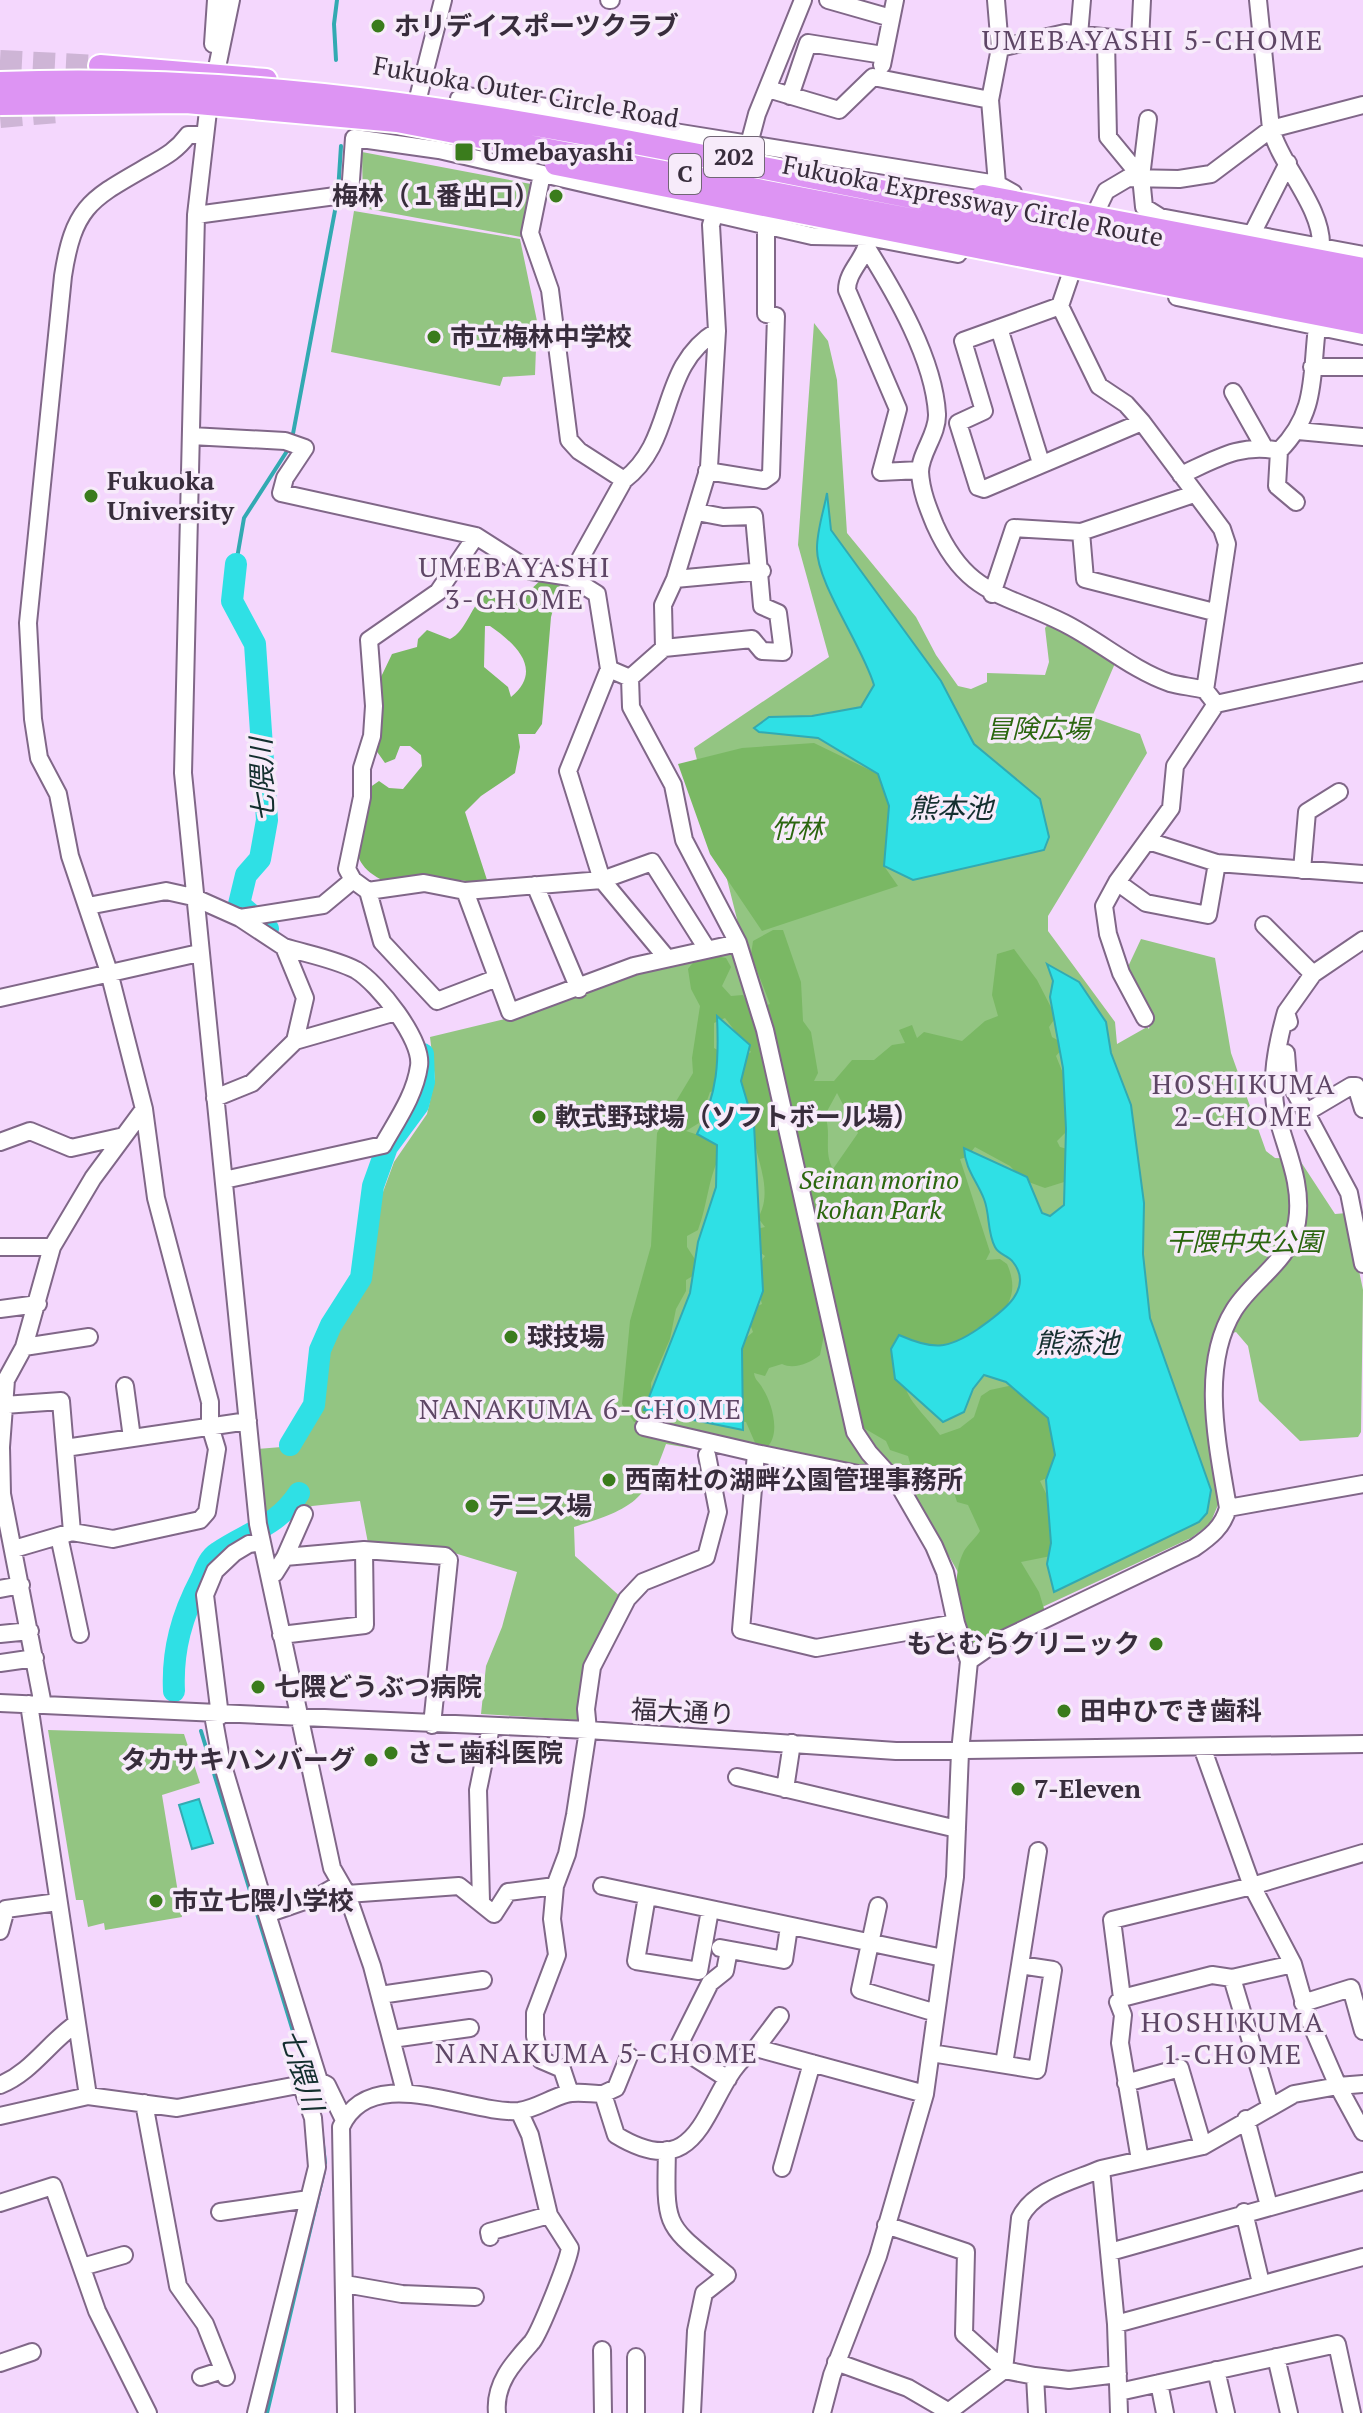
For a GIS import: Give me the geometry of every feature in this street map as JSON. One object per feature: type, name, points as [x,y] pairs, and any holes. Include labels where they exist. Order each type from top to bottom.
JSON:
[{"type":"highway","name":"Fukuoka Outer Circle Road","points":[[100,66],[214,74],[418,98],[660,136],[1087,230],[1363,283]]},
{"type":"highway","name":"Fukuoka Expressway Circle Route","points":[[0,83],[116,81],[240,85],[399,102],[602,136],[1363,283]]},
{"type":"highway","name":"Fukuoka Expressway Circle Route","points":[[0,104],[130,101],[240,104],[397,121],[1363,308]]},
{"type":"highway","points":[[240,104],[479,147],[719,199],[1363,323]]},
{"type":"highway","name":"202","points":[[94,108],[279,111],[522,149],[651,176],[868,233],[1363,308]]},
{"type":"highway","points":[[602,136],[1021,202],[1363,269]]},
{"type":"street","points":[[214,74],[216,0]]},
{"type":"street","points":[[231,0],[204,135],[196,215],[183,731],[193,897],[260,1535],[332,1868],[344,1889],[380,1995],[405,2092]]},
{"type":"street","points":[[418,98],[443,0]]},
{"type":"street","points":[[749,144],[803,0]]},
{"type":"street","points":[[828,0],[891,18]]},
{"type":"street","points":[[879,78],[895,0]]},
{"type":"street","points":[[996,0],[1000,48],[990,100],[997,184]]},
{"type":"street","points":[[1079,35],[1082,0]]},
{"type":"street","points":[[1000,48],[1065,33],[1106,40],[1140,41],[1142,0]]},
{"type":"street","points":[[1258,0],[1271,129],[1275,144],[1288,163],[1318,224],[1321,247]]},
{"type":"street","points":[[1106,40],[1108,137],[1141,177]]},
{"type":"street","points":[[790,96],[808,43],[883,55]]},
{"type":"street","points":[[768,89],[839,110],[873,77],[990,100]]},
{"type":"street","points":[[1145,1018],[1121,973],[1108,934],[1104,906],[1117,882],[1171,808],[1175,766],[1210,697],[1214,612],[1227,544],[1222,529],[1142,422],[1126,404],[1099,386],[1060,306],[1087,230],[1106,191],[1128,178],[1179,179],[1211,174],[1271,129],[1363,105]]},
{"type":"street","points":[[1148,119],[1141,177],[1144,207],[1160,217],[1363,255]]},
{"type":"street","points":[[14,1549],[66,1534],[113,1539],[200,1520],[207,1512],[217,1458],[210,1426],[210,1402],[156,1198],[144,1109],[109,972],[70,856],[58,794],[39,758],[28,623],[63,276],[72,231],[95,197],[176,150],[188,135],[204,135]]},
{"type":"street","points":[[645,200],[660,136],[749,144],[873,161],[997,184],[1013,193],[1012,213]]},
{"type":"street","points":[[196,215],[350,194],[354,138],[439,150],[714,216],[812,236],[868,233]]},
{"type":"street","points":[[873,161],[868,233],[847,280],[847,290],[898,409],[881,472],[920,470]]},
{"type":"street","points":[[1252,234],[1288,163]]},
{"type":"street","points":[[542,174],[530,233],[550,290],[569,440],[579,451],[624,480]]},
{"type":"street","points":[[664,648],[663,605],[697,512],[707,471],[717,331],[711,225],[714,216]]},
{"type":"street","points":[[707,471],[764,480],[771,475],[776,316],[766,314],[766,225]]},
{"type":"street","points":[[868,233],[900,302],[927,372],[937,416],[920,470],[926,503],[949,556],[968,577],[992,594],[1065,624],[1121,658],[1173,684],[1210,697],[1363,672]]},
{"type":"street","points":[[1075,263],[1317,327],[1363,336]]},
{"type":"street","points":[[1060,306],[963,341],[984,411],[958,423],[978,487],[984,489],[1142,422]]},
{"type":"street","points":[[1181,475],[1237,449],[1272,449],[1298,431],[1311,401],[1317,327]]},
{"type":"street","points":[[999,328],[1041,463]]},
{"type":"street","points":[[570,577],[624,480],[656,442],[676,374],[696,345],[717,331]]},
{"type":"street","points":[[1312,367],[1363,367]]},
{"type":"street","points":[[1233,392],[1272,449],[1277,486],[1296,502]]},
{"type":"street","points":[[1298,431],[1363,437]]},
{"type":"street","points":[[191,436],[285,441],[305,448],[285,478],[281,493],[476,536],[531,571],[570,577],[597,594],[609,669],[568,771],[602,880],[666,957]]},
{"type":"street","points":[[992,594],[1014,528],[1081,532],[1194,494]]},
{"type":"street","points":[[630,678],[664,648],[752,639],[762,651],[783,652],[778,613],[762,606],[762,571],[754,516],[723,517],[697,512]]},
{"type":"street","points":[[1081,532],[1085,579],[1214,612]]},
{"type":"street","points":[[476,536],[438,592],[369,640],[373,721],[362,768],[362,797],[347,869],[353,880],[368,891],[382,942],[437,1001],[497,978]]},
{"type":"street","points":[[675,579],[762,571]]},
{"type":"street","points":[[609,669],[630,678]]},
{"type":"street","points":[[630,678],[631,707],[673,785],[684,840],[738,943],[765,1030],[855,1432],[913,1506],[934,1546],[945,1572],[956,1623],[969,1661],[960,1752],[957,1829],[925,2094],[878,2256],[836,2362],[822,2413]]},
{"type":"street","points":[[1302,870],[1307,812],[1339,792]]},
{"type":"street","points":[[1148,841],[1217,863],[1363,874]]},
{"type":"street","points":[[368,891],[424,883],[465,891],[602,880],[652,862],[707,949]]},
{"type":"street","points":[[1117,882],[1146,903],[1208,915],[1217,863]]},
{"type":"street","points":[[240,918],[323,905],[353,880]]},
{"type":"street","points":[[535,885],[579,989]]},
{"type":"street","points":[[88,906],[166,891],[193,897],[240,918],[284,947],[354,969],[371,982],[396,1012],[418,1049],[420,1063],[407,1103],[383,1145],[224,1180]]},
{"type":"street","points":[[465,891],[510,1012],[666,957],[738,943]]},
{"type":"street","points":[[1264,925],[1313,974]]},
{"type":"street","points":[[969,1661],[995,1643],[1194,1548],[1220,1528],[1228,1508],[1214,1383],[1221,1335],[1235,1308],[1289,1246],[1296,1225],[1297,1185],[1274,1097],[1279,1036],[1286,1012],[1313,974],[1363,940]]},
{"type":"street","points":[[284,947],[305,998],[295,1041]]},
{"type":"street","points":[[0,998],[199,953]]},
{"type":"street","points":[[215,1098],[252,1083],[295,1041],[396,1012]]},
{"type":"street","points":[[1286,1012],[1289,1018],[1285,1070],[1307,1112],[1356,1189],[1363,1264]]},
{"type":"street","points":[[1307,1112],[1351,1086],[1356,1086],[1363,1109]]},
{"type":"street","points":[[88,2096],[58,1902],[36,1705],[35,1658],[14,1549],[5,1531],[2,1494],[4,1405],[6,1380],[24,1347],[52,1247],[93,1178],[144,1109]]},
{"type":"street","points":[[0,1142],[30,1131],[71,1148],[124,1136]]},
{"type":"street","points":[[0,1247],[52,1247]]},
{"type":"street","points":[[0,1309],[38,1304]]},
{"type":"street","points":[[24,1347],[89,1337]]},
{"type":"street","points":[[125,1386],[132,1438]]},
{"type":"street","points":[[4,1405],[61,1401],[66,1534],[80,1634]]},
{"type":"street","points":[[65,1448],[248,1421]]},
{"type":"street","points":[[644,1427],[858,1474],[882,1476],[888,1473]]},
{"type":"street","points":[[756,1453],[741,1630],[816,1648],[956,1623]]},
{"type":"street","points":[[570,2093],[562,2069],[541,2060],[535,2036],[535,2013],[557,1955],[552,1919],[555,1886],[567,1854],[588,1730],[586,1709],[592,1667],[627,1599],[643,1582],[706,1557],[718,1512],[707,1455]]},
{"type":"street","points":[[1228,1508],[1363,1484]]},
{"type":"street","points":[[269,1573],[275,1573],[285,1557],[304,1514]]},
{"type":"street","points":[[260,1535],[215,1571],[205,1595],[216,1715],[221,1759],[319,2081]]},
{"type":"street","points":[[285,1557],[364,1550],[445,1556],[449,1560],[432,1725]]},
{"type":"street","points":[[281,1635],[365,1625],[364,1550]]},
{"type":"street","points":[[0,1589],[21,1585]]},
{"type":"street","points":[[0,1634],[30,1631]]},
{"type":"street","points":[[0,1663],[35,1658]]},
{"type":"street","name":"福大通り","points":[[0,1703],[588,1730],[960,1752],[1363,1744]]},
{"type":"street","points":[[481,1901],[478,1790],[491,1727]]},
{"type":"street","points":[[785,1789],[792,1743]]},
{"type":"street","points":[[1202,1747],[1217,1781],[1252,1886],[1293,1964],[1303,2003],[1338,2086],[1363,2132]]},
{"type":"street","points":[[737,1777],[957,1829]]},
{"type":"street","points":[[1004,2064],[1038,1851]]},
{"type":"street","points":[[1122,1998],[1112,1920],[1252,1886],[1363,1853]]},
{"type":"street","points":[[267,1914],[344,1889],[459,1886],[494,1914],[508,1892],[555,1886]]},
{"type":"street","points":[[602,1886],[943,1958]]},
{"type":"street","points":[[647,1896],[636,1961],[699,1971],[710,1910]]},
{"type":"street","points":[[0,1931],[6,1909],[58,1902]]},
{"type":"street","points":[[878,1906],[860,1990],[936,2013]]},
{"type":"street","points":[[704,1944],[784,1960],[789,1927]]},
{"type":"street","points":[[728,2079],[678,2047],[710,1983],[725,1971],[729,1950]]},
{"type":"street","points":[[1140,2160],[1120,2043],[1123,2015],[1118,2002],[1122,1998],[1212,1975],[1232,1978],[1293,1964]]},
{"type":"street","points":[[931,2053],[1037,2070],[1053,1970],[1020,1965]]},
{"type":"street","points":[[1232,1978],[1270,2105]]},
{"type":"street","points":[[380,1995],[483,1980]]},
{"type":"street","points":[[1303,2003],[1351,1988],[1363,2031]]},
{"type":"street","points":[[603,2094],[616,2135],[638,2149],[667,2150],[704,2127],[742,2056],[756,2048],[780,2016]]},
{"type":"street","points":[[0,2085],[20,2077],[60,2034],[77,2023]]},
{"type":"street","points":[[392,2039],[470,2028]]},
{"type":"street","points":[[756,2048],[925,2094]]},
{"type":"street","points":[[346,2413],[341,2127],[348,2111],[365,2101],[405,2092],[519,2111],[570,2093],[603,2094],[616,2088],[629,2056]]},
{"type":"street","points":[[782,2168],[812,2063]]},
{"type":"street","points":[[1126,2083],[1180,2068],[1203,2146]]},
{"type":"street","points":[[0,2116],[88,2096],[177,2108],[319,2081],[327,2085],[344,2120]]},
{"type":"street","points":[[256,2413],[309,2199],[317,2153],[313,2118],[301,2084]]},
{"type":"street","points":[[836,2362],[908,2388],[948,2412],[969,2407],[1004,2370],[1020,2218],[1032,2202],[1051,2189],[1101,2169],[1203,2146],[1270,2105],[1302,2092],[1363,2084]]},
{"type":"street","points":[[144,2103],[178,2286],[205,2324],[225,2374],[201,2377]]},
{"type":"street","points":[[497,2413],[499,2387],[519,2352],[533,2341],[569,2256],[569,2242],[554,2228],[549,2215],[530,2135],[519,2111]]},
{"type":"street","points":[[1246,2119],[1269,2206]]},
{"type":"street","points":[[667,2150],[668,2222],[678,2235],[727,2275],[704,2293],[691,2379],[692,2413]]},
{"type":"street","points":[[1101,2169],[1116,2324],[1119,2413]]},
{"type":"street","points":[[1110,2252],[1363,2181]]},
{"type":"street","points":[[0,2203],[53,2186],[97,2311],[148,2413]]},
{"type":"street","points":[[220,2212],[309,2199]]},
{"type":"street","points":[[1244,2212],[1261,2283]]},
{"type":"street","points":[[490,2237],[489,2232],[549,2215]]},
{"type":"street","points":[[886,2225],[966,2252],[964,2334],[1004,2370],[1069,2380],[1159,2383],[1337,2344],[1352,2413]]},
{"type":"street","points":[[82,2267],[124,2255]]},
{"type":"street","points":[[1116,2324],[1363,2257]]},
{"type":"street","points":[[345,2284],[402,2294],[475,2297]]},
{"type":"street","points":[[602,2350],[603,2413]]},
{"type":"street","points":[[0,2363],[32,2352]]},
{"type":"street","points":[[636,2357],[636,2413]]},
{"type":"street","points":[[1276,2357],[1289,2413]]},
{"type":"street","points":[[1216,2370],[1226,2413]]},
{"type":"street","points":[[1035,2376],[1037,2413]]},
{"type":"street","points":[[1159,2383],[1165,2413]]},
{"type":"green space","points":[[362,152],[531,184],[521,237],[363,208]]},
{"type":"green space","points":[[354,211],[520,239],[537,321],[535,375],[503,377],[500,386],[331,352]]},
{"type":"green space","name":"Seinan morino kohan Park","points":[[814,323],[828,341],[837,380],[847,533],[916,617],[936,655],[958,686],[971,689],[987,682],[987,673],[1045,675],[1049,662],[1045,628],[1051,621],[1116,661],[1092,717],[1140,734],[1147,753],[1048,916],[1048,931],[1115,1022],[1117,1044],[1147,1027],[1149,1029],[1150,1023],[1126,971],[1141,939],[1215,958],[1231,1053],[1266,1151],[1275,1158],[1299,1159],[1335,1214],[1347,1213],[1363,1290],[1361,1432],[1358,1437],[1300,1441],[1259,1401],[1248,1346],[1236,1332],[1213,1340],[1220,1500],[1210,1524],[1191,1538],[971,1640],[959,1574],[904,1476],[870,1479],[666,1444],[651,1479],[634,1500],[624,1508],[574,1527],[575,1556],[623,1599],[591,1654],[578,1720],[481,1714],[486,1666],[502,1627],[517,1572],[451,1552],[368,1543],[360,1501],[312,1506],[267,1532],[257,1449],[294,1446],[317,1407],[322,1351],[338,1320],[362,1291],[376,1211],[394,1162],[427,1114],[435,1079],[430,1037],[509,1018],[663,961],[744,947],[694,748],[829,657],[798,545]]},
{"type":"green space","points":[[543,578],[556,580],[560,585],[551,617],[542,724],[535,734],[518,734],[520,747],[515,773],[481,796],[465,812],[488,883],[413,876],[396,886],[378,878],[366,869],[357,847],[369,788],[379,781],[389,788],[403,789],[422,766],[421,755],[410,746],[400,746],[395,759],[385,763],[373,746],[381,677],[392,654],[417,647],[418,639],[427,630],[450,639],[461,630],[487,593],[507,606],[513,606]],"holes":[[[485,626],[490,626],[517,649],[526,667],[521,687],[511,697],[508,687],[484,667]]]},
{"type":"green space","name":"竹林","points":[[814,743],[878,774],[889,806],[884,866],[898,886],[762,931],[710,854],[678,764],[742,748]]},
{"type":"green space","points":[[773,930],[783,930],[801,982],[803,1021],[811,1032],[818,1073],[814,1081],[834,1081],[852,1060],[874,1060],[892,1045],[905,1043],[899,1030],[912,1025],[917,1038],[924,1032],[962,1041],[985,1021],[998,1016],[992,995],[997,954],[1014,949],[1037,980],[1056,1017],[1049,1027],[1052,1037],[1061,1042],[1062,1049],[1056,1056],[1067,1083],[1070,1128],[1057,1141],[1060,1147],[1071,1150],[1064,1182],[1045,1188],[1023,1180],[1010,1166],[975,1147],[967,1157],[960,1159],[990,1252],[986,1260],[1000,1259],[1007,1264],[1012,1278],[1009,1301],[996,1320],[965,1344],[943,1344],[937,1349],[927,1349],[919,1342],[905,1349],[903,1365],[905,1388],[909,1396],[940,1435],[960,1428],[974,1417],[981,1396],[990,1390],[1018,1384],[1033,1391],[1063,1440],[1056,1474],[1040,1481],[1052,1506],[1051,1556],[1021,1562],[1039,1592],[1045,1612],[1009,1643],[971,1646],[963,1623],[957,1574],[964,1551],[980,1531],[968,1505],[957,1502],[949,1477],[940,1473],[922,1490],[915,1480],[908,1456],[890,1450],[886,1441],[862,1427],[828,1337],[824,1335],[820,1355],[812,1361],[797,1366],[782,1364],[769,1368],[765,1376],[754,1373],[767,1396],[774,1420],[771,1443],[766,1448],[756,1445],[746,1422],[738,1421],[741,1342],[753,1332],[748,1319],[753,1308],[762,1304],[758,1279],[765,1256],[757,1250],[757,1229],[765,1227],[758,1218],[765,1192],[754,1141],[756,1123],[737,1081],[743,1057],[751,1052],[725,1018],[714,1023],[714,1048],[723,1053],[717,1090],[710,1092],[699,1123],[686,1131],[717,1141],[721,1154],[713,1172],[698,1230],[687,1236],[687,1247],[698,1264],[696,1274],[686,1280],[686,1291],[676,1309],[670,1339],[651,1383],[652,1401],[645,1421],[634,1422],[622,1404],[630,1321],[651,1246],[657,1133],[693,1073],[692,1058],[700,1006],[691,989],[688,969],[704,957],[726,958],[731,967],[722,986],[731,996],[743,995],[751,1011],[770,1004],[751,955],[753,941]],"holes":[[[837,1093],[858,1133],[833,1169],[825,1115]]]},
{"type":"green space","points":[[48,1730],[184,1734],[200,1783],[162,1795],[182,1917],[105,1930],[104,1923],[88,1927],[83,1900],[76,1900]]},
{"type":"water","name":"熊本池","points":[[827,493],[831,530],[941,681],[974,744],[1040,799],[1049,837],[1044,850],[913,880],[884,866],[889,806],[878,774],[818,738],[759,732],[754,728],[769,717],[812,716],[861,707],[874,685],[819,562],[818,534]]},
{"type":"water","name":"熊添池","points":[[1047,964],[1079,982],[1106,1022],[1111,1053],[1131,1105],[1144,1203],[1143,1254],[1150,1318],[1211,1490],[1207,1513],[1199,1522],[1054,1592],[1047,1564],[1051,1543],[1046,1480],[1055,1455],[1048,1418],[1006,1382],[984,1375],[973,1389],[964,1412],[943,1422],[895,1379],[891,1349],[899,1335],[940,1346],[957,1341],[995,1317],[1017,1292],[1019,1273],[1011,1260],[995,1247],[986,1205],[969,1169],[964,1148],[1027,1177],[1042,1213],[1050,1216],[1064,1205],[1066,1129],[1063,1068],[1050,997],[1053,981]]},
{"type":"water","points":[[717,1016],[750,1045],[741,1081],[754,1125],[763,1291],[742,1349],[743,1430],[644,1410],[690,1293],[698,1242],[716,1187],[717,1145],[697,1134],[716,1076]]},
{"type":"water","points":[[199,1799],[213,1843],[192,1849],[179,1805]]},
{"type":"waterway","name":"七隈川","points":[[336,60],[334,24],[337,0]]},
{"type":"waterway","name":"七隈川","points":[[338,192],[341,146]]},
{"type":"waterway","name":"七隈川","points":[[292,439],[337,200]]},
{"type":"waterway","name":"七隈川","points":[[236,564],[244,518],[289,448]]},
{"type":"waterway","name":"七隈川","points":[[236,564],[232,601],[255,644],[267,820],[260,859],[246,875],[239,904],[268,929]]},
{"type":"waterway","name":"七隈川","points":[[290,1445],[314,1405],[320,1350],[331,1325],[361,1278],[373,1186],[387,1147],[418,1105],[424,1082],[423,1054]]},
{"type":"waterway","name":"七隈川","points":[[174,1691],[180,1633],[188,1606],[209,1561],[217,1553],[272,1521],[299,1493]]},
{"type":"waterway","name":"七隈川","points":[[201,1731],[307,2077]]},
{"type":"waterway","name":"七隈川","points":[[322,2136],[325,2163]]},
{"type":"waterway","name":"七隈川","points":[[267,2413],[324,2171]]},
{"type":"tunnel","points":[[0,61],[100,66]]},
{"type":"tunnel","points":[[0,117],[57,112]]},
{"type":"place","name":"ホリデイスポーツクラブ","points":[[378,26]]},
{"type":"place","name":"Umebayashi","points":[[464,152]]},
{"type":"place","name":"梅林（１番出口）","points":[[556,196]]},
{"type":"place","name":"市立梅林中学校","points":[[434,337]]},
{"type":"place","name":"Fukuoka University","points":[[91,496]]},
{"type":"place","name":"軟式野球場（ソフトボール場）","points":[[539,1117]]},
{"type":"place","name":"球技場","points":[[511,1337]]},
{"type":"place","name":"西南杜の湖畔公園管理事務所","points":[[609,1480]]},
{"type":"place","name":"テニス場","points":[[472,1506]]},
{"type":"place","name":"もとむらクリニック","points":[[1156,1644]]},
{"type":"place","name":"七隈どうぶつ病院","points":[[258,1687]]},
{"type":"place","name":"田中ひでき歯科","points":[[1064,1711]]},
{"type":"place","name":"さこ歯科医院","points":[[391,1753]]},
{"type":"place","name":"タカサキハンバーグ","points":[[371,1760]]},
{"type":"place","name":"7-Eleven","points":[[1018,1789]]},
{"type":"place","name":"市立七隈小学校","points":[[156,1901]]},
{"type":"district","name":"UMEBAYASHI 5-CHOME","points":[[1153,40]]},
{"type":"district","name":"UMEBAYASHI 3-CHOME","points":[[515,583]]},
{"type":"district","name":"HOSHIKUMA 2-CHOME","points":[[1244,1100]]},
{"type":"district","name":"NANAKUMA 6-CHOME","points":[[581,1409]]},
{"type":"district","name":"HOSHIKUMA 1-CHOME","points":[[1233,2038]]},
{"type":"district","name":"NANAKUMA 5-CHOME","points":[[597,2053]]},
{"type":"park label","name":"冒険広場","points":[[1038,729]]},
{"type":"park label","name":"干隈中央公園","points":[[1244,1242]]}]
